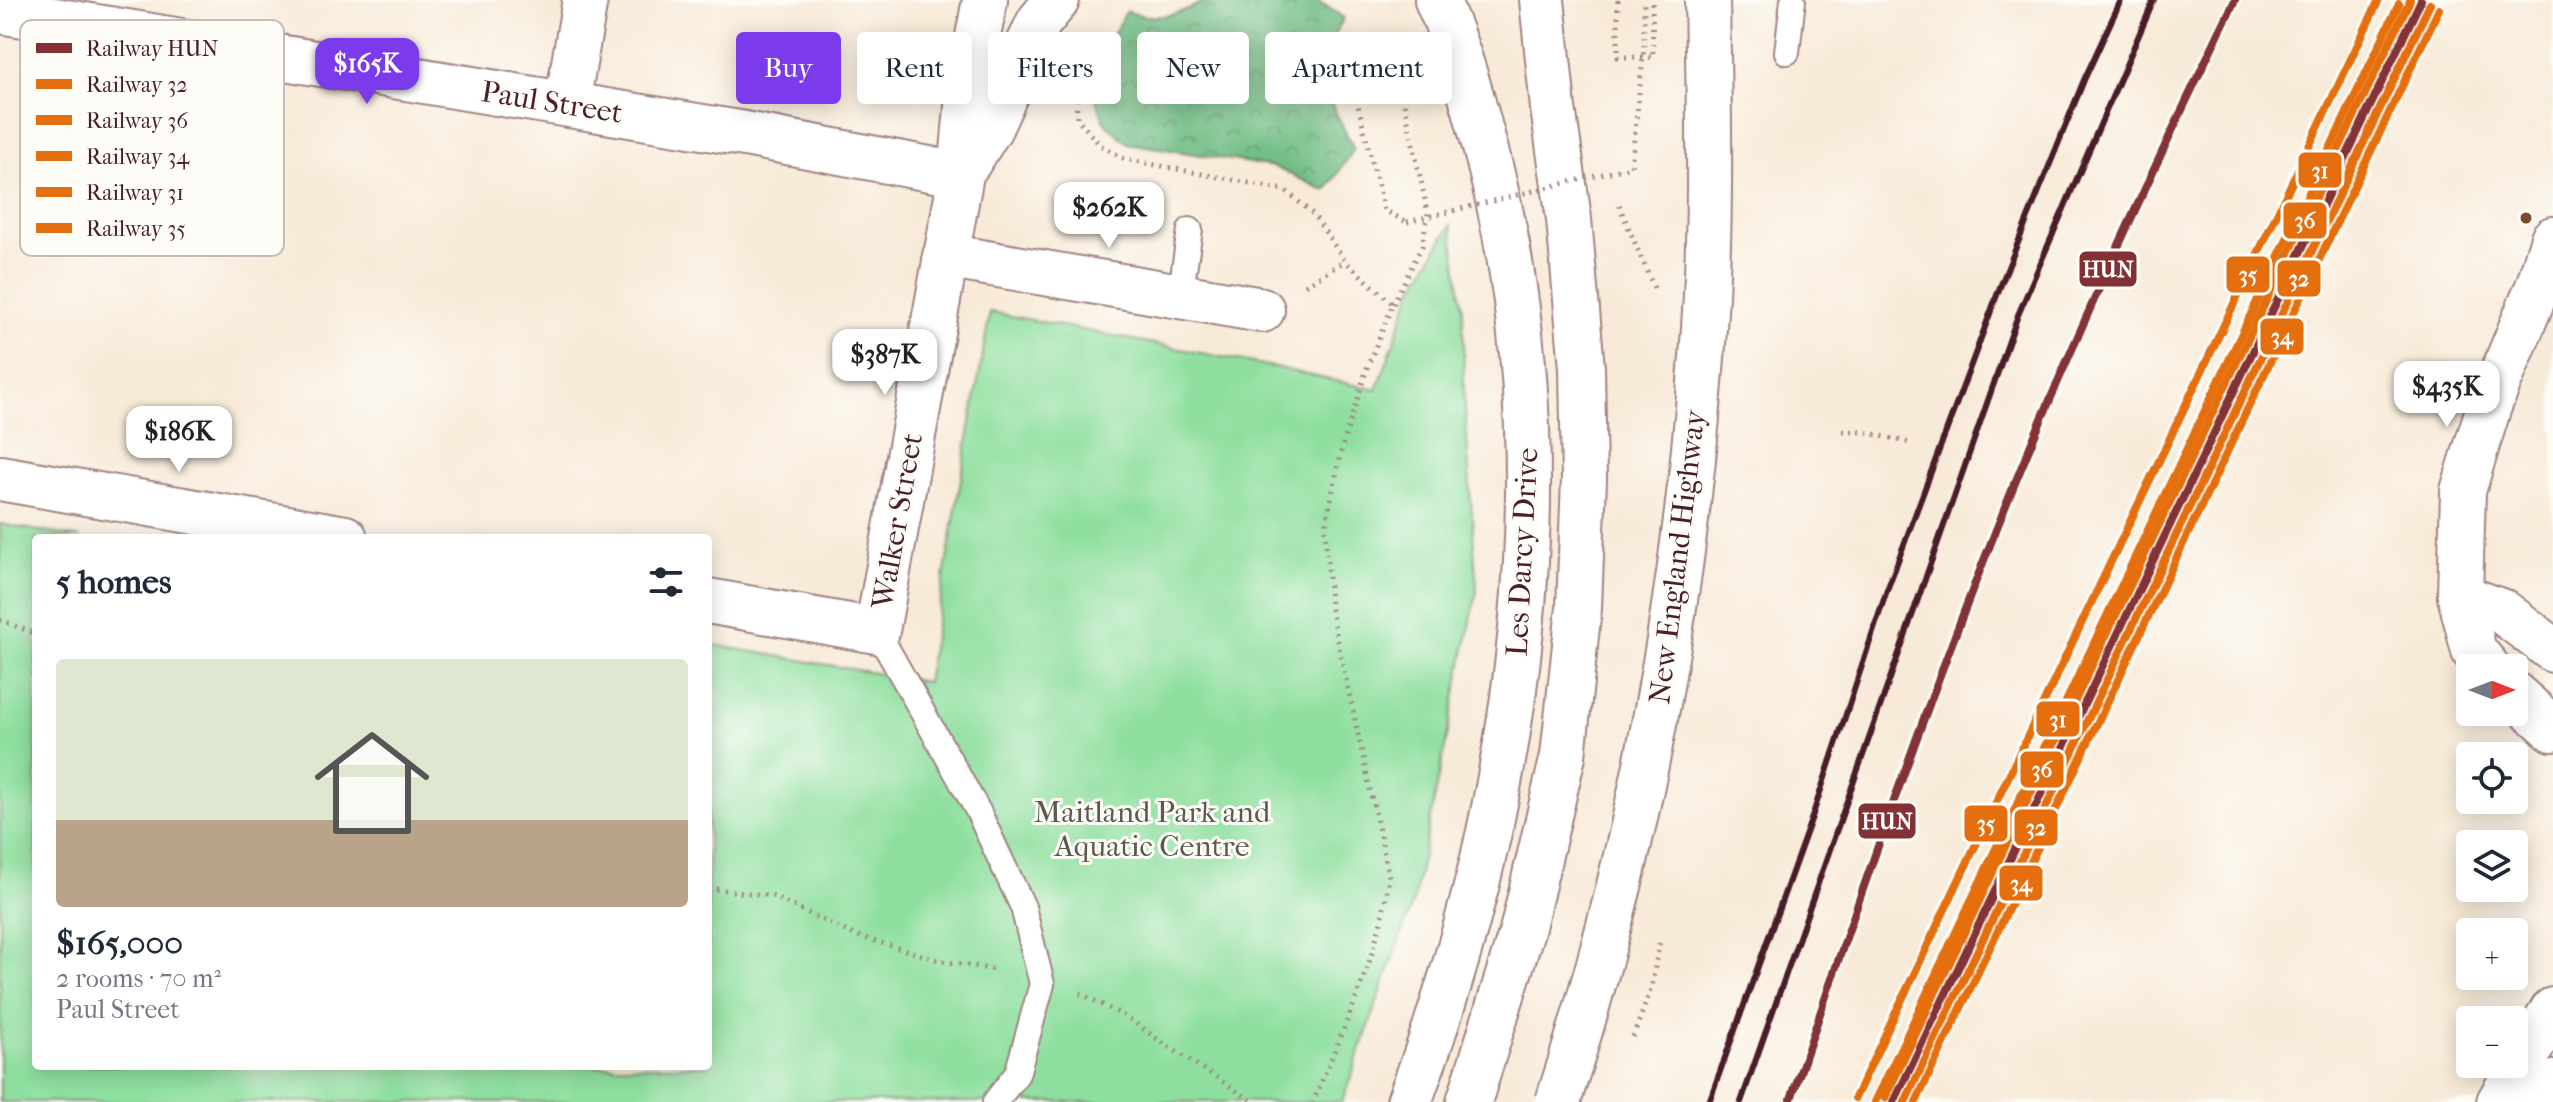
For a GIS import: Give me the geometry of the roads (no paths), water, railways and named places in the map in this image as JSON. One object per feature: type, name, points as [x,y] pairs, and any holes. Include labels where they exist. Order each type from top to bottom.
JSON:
[{"type":"main road","points":[[567,104],[585,0]]},
{"type":"main road","name":"Walker Street","points":[[877,631],[961,175],[969,84],[985,0]]},
{"type":"main road","name":"Walker Street","points":[[961,175],[990,128],[1039,22],[1057,0]]},
{"type":"main road","name":"Les Darcy Drive","points":[[1409,1102],[1472,905],[1504,769],[1521,627],[1530,491],[1524,356],[1503,211],[1462,60],[1437,0]]},
{"type":"main road","points":[[1469,1102],[1523,927],[1563,756],[1579,608],[1584,479],[1582,368],[1569,219],[1542,0]]},
{"type":"main road","name":"New England Highway","points":[[1558,1102],[1600,966],[1641,791],[1672,623],[1692,474],[1706,295],[1709,142],[1707,0]]},
{"type":"main road","name":"Paul Street","points":[[0,11],[55,20]]},
{"type":"main road","name":"Paul Street","points":[[284,58],[567,104],[961,175]]},
{"type":"main road","points":[[2476,654],[2460,596],[2463,491],[2489,406],[2546,272],[2553,239]]},
{"type":"main road","points":[[945,256],[1262,310]]},
{"type":"main road","points":[[0,478],[322,534]]},
{"type":"main road","points":[[2460,596],[2503,612],[2553,650]]},
{"type":"main road","points":[[712,602],[877,631]]},
{"type":"main road","points":[[2528,707],[2553,729]]},
{"type":"main road","points":[[2499,1102],[2553,1010]]},
{"type":"main road","points":[[2537,1102],[2553,1083]]},
{"type":"lane","points":[[1787,52],[1793,0]]},
{"type":"lane","points":[[1180,296],[1190,230]]},
{"type":"lane","points":[[877,631],[978,811],[1023,907],[1042,984],[1017,1074],[995,1102]]},
{"type":"railway","points":[[1709,1102],[1812,817],[1887,590],[2000,287],[2084,80],[2121,0]]},
{"type":"railway","points":[[1741,1102],[2018,315],[2154,0]]},
{"type":"rail line","name":"HUN","points":[[1790,1102],[1927,710],[2017,478],[2122,238],[2235,0]]},
{"type":"rail line","name":"35","points":[[1855,1098],[2379,0]]},
{"type":"rail line","name":"36","points":[[1885,1098],[2410,0]]},
{"type":"rail line","name":"HUN","points":[[1894,1102],[2421,0]]},
{"type":"rail line","name":"31","points":[[1875,1102],[2399,4]]},
{"type":"rail line","name":"32","points":[[1905,1102],[2430,4]]},
{"type":"rail line","name":"34","points":[[1916,1102],[2439,9]]},
{"type":"park label","name":"Maitland Park and Aquatic Centre","points":[[1152,829]]}]
